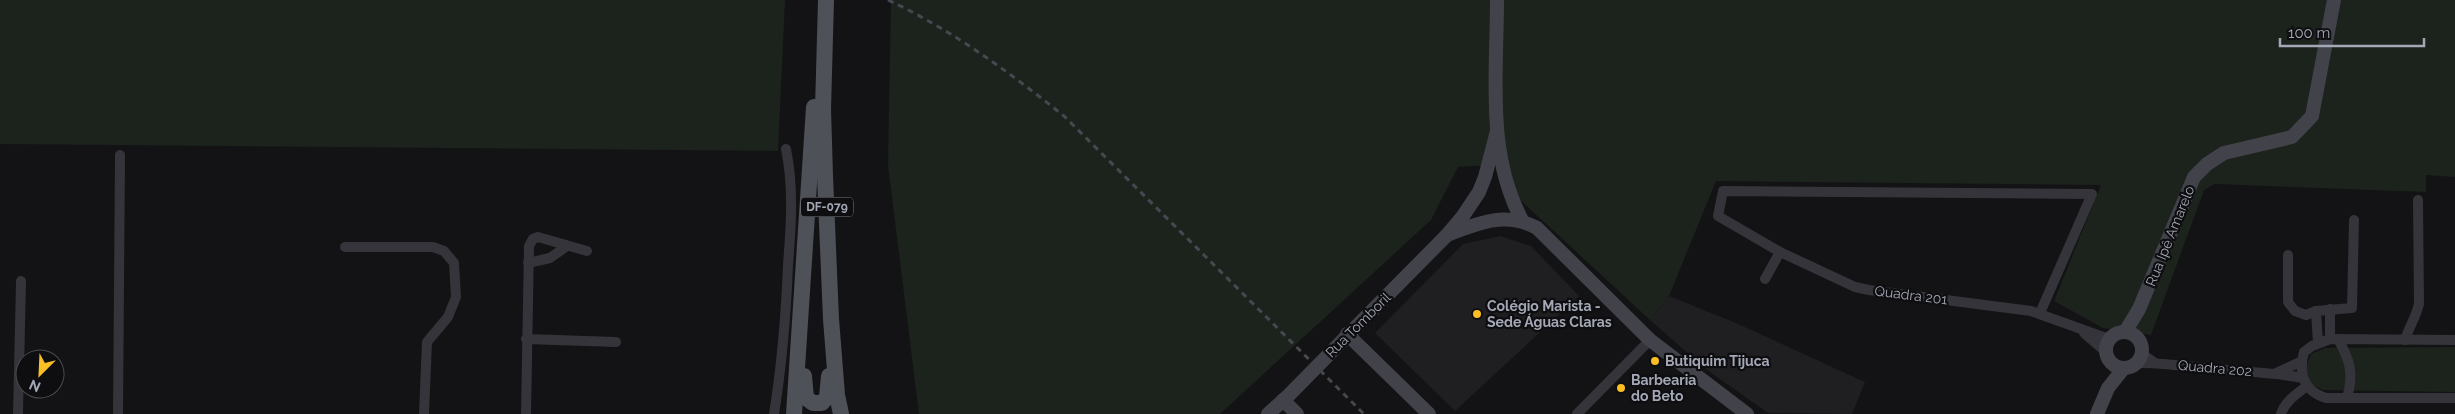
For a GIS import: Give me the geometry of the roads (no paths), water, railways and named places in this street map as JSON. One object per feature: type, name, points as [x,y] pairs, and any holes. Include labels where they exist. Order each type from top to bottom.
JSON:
[{"type":"main road","name":"DF-079","points":[[794,414],[814,112],[816,0]]},
{"type":"main road","name":"DF-079","points":[[826,0],[823,109],[831,319],[837,395],[841,414]]},
{"type":"main road","points":[[801,302],[806,311],[804,389],[806,398],[813,403],[822,403],[827,397],[828,347],[831,319]]},
{"type":"street","name":"Rua Tomboril","points":[[1447,235],[1492,221],[1522,220],[1504,179],[1497,131],[1497,0]]},
{"type":"street","name":"Rua Ipê Amarelo","points":[[2130,334],[2194,177],[2207,164],[2224,153],[2292,137],[2312,116],[2334,0]]},
{"type":"street","name":"Rua Tomboril","points":[[1268,414],[1447,235],[1479,192],[1497,131]]},
{"type":"street","points":[[774,414],[784,333],[792,210],[791,172],[786,149]]},
{"type":"street","points":[[118,414],[120,155]]},
{"type":"street","name":"Quadra 201","points":[[2040,313],[2092,194],[1723,191],[1718,216],[1780,252],[1855,287],[2016,308],[2040,313],[2077,327],[2108,351]]},
{"type":"street","points":[[2405,340],[2409,325],[2416,316],[2418,304],[2418,200]]},
{"type":"street","points":[[1522,220],[1537,228],[1650,340],[1738,412]]},
{"type":"street","points":[[2288,255],[2288,302],[2291,308],[2306,315],[2316,311],[2352,308],[2354,220]]},
{"type":"street","points":[[526,414],[529,246],[533,239],[538,237],[587,250]]},
{"type":"street","points":[[345,246],[433,247],[444,251],[454,263],[456,297],[453,309],[427,342],[424,414]]},
{"type":"street","points":[[528,263],[550,258],[567,246]]},
{"type":"street","points":[[1765,279],[1780,252]]},
{"type":"street","points":[[18,414],[21,281]]},
{"type":"street","points":[[2330,309],[2334,339],[2351,366],[2351,385],[2347,398]]},
{"type":"street","points":[[2316,311],[2318,343]]},
{"type":"street","points":[[2098,414],[2108,388],[2108,351],[2116,334],[2130,334],[2139,341],[2134,361],[2108,388]]},
{"type":"street","points":[[1346,336],[1428,414]]},
{"type":"street","name":"Quadra 202","points":[[2276,373],[2302,361],[2304,352],[2318,343],[2334,339],[2455,340]]},
{"type":"street","points":[[526,340],[616,342]]},
{"type":"street","points":[[1577,414],[1650,340]]},
{"type":"street","points":[[2108,351],[2118,367],[2134,361]]},
{"type":"street","name":"Quadra 202","points":[[2134,361],[2276,373],[2305,382],[2317,395],[2326,398],[2455,398]]},
{"type":"street","points":[[2281,414],[2283,408],[2305,382],[2302,361]]},
{"type":"street","points":[[1285,399],[1297,414]]},
{"type":"railway","points":[[888,0],[957,38],[1064,116],[1364,414]]},
{"type":"place","name":"Colégio Marista - Sede Águas Claras","points":[[1477,314]]},
{"type":"place","name":"Butiquim Tijuca","points":[[1655,361]]},
{"type":"place","name":"Barbearia do Beto","points":[[1621,388]]}]
